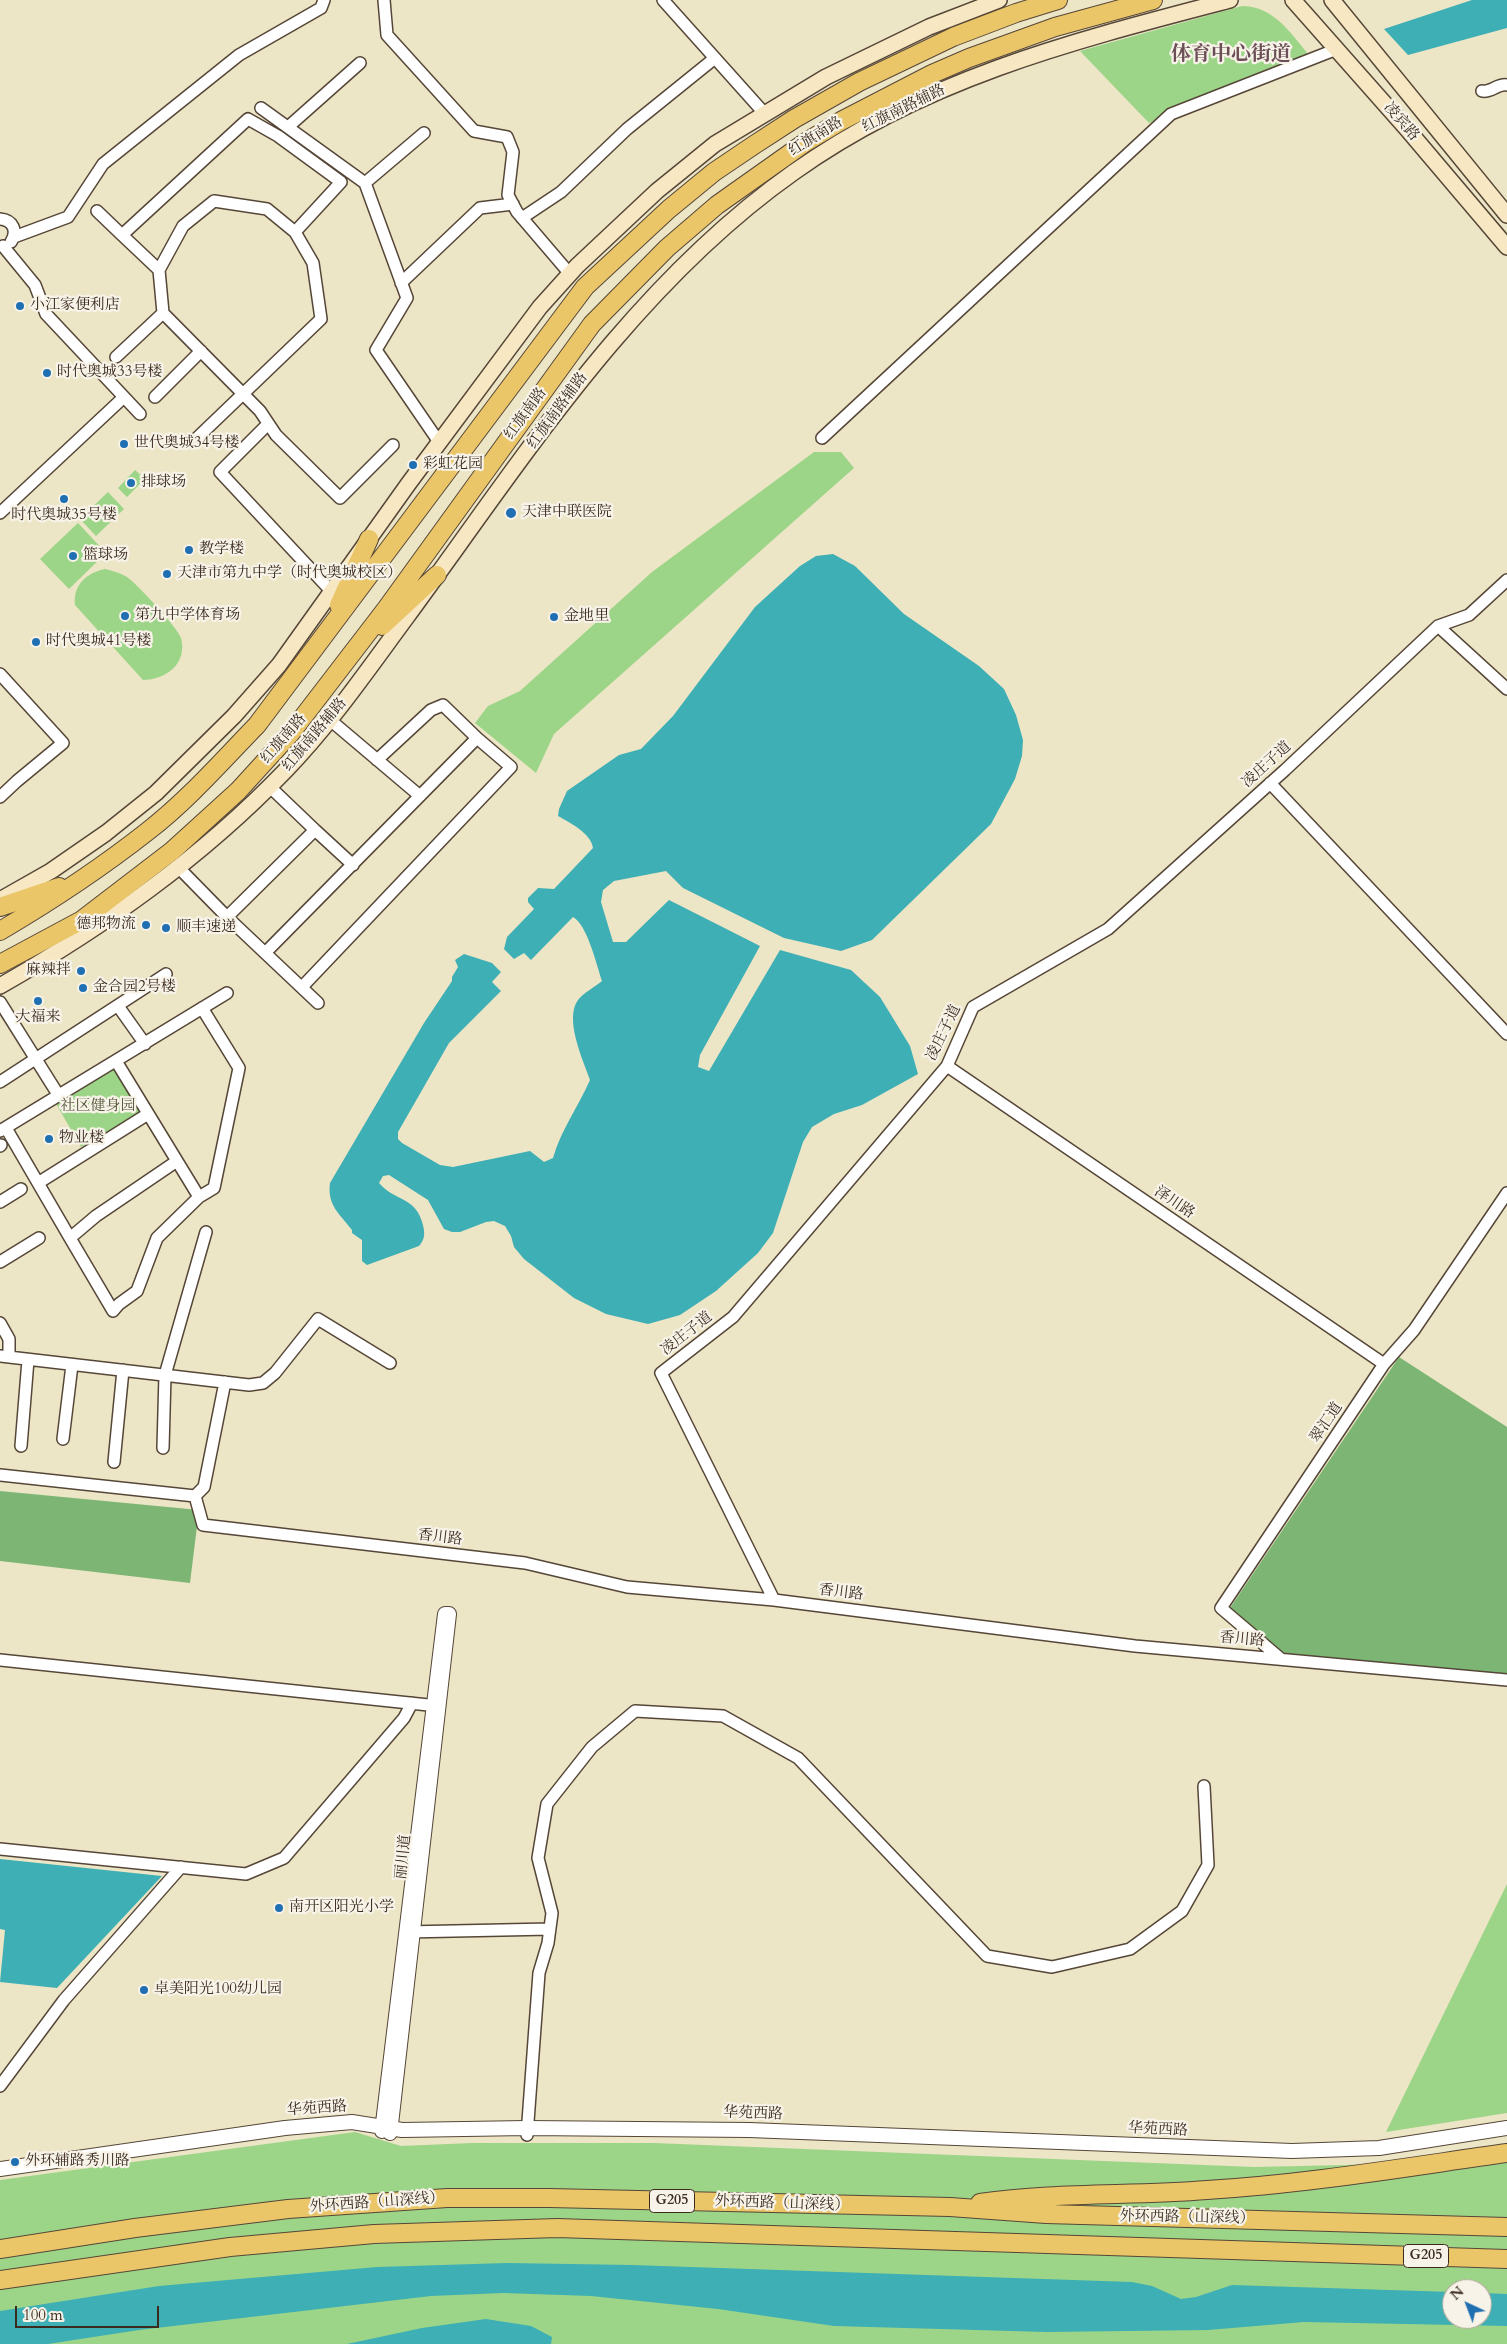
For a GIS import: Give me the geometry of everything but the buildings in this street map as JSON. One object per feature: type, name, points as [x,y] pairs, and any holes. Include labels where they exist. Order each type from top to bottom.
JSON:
[{"type":"highway","name":"红旗南路","points":[[0,931],[83,879],[149,830],[194,789],[257,725],[585,287],[669,209],[714,172],[794,119],[834,96],[953,37],[1016,13],[1058,0]]},
{"type":"highway","name":"红旗南路","points":[[0,964],[82,920],[172,851],[238,791],[284,741],[349,657],[592,324],[667,248],[717,205],[806,142],[880,99],[969,58],[1055,27],[1153,0]]},
{"type":"highway","points":[[326,634],[369,539]]},
{"type":"highway","points":[[349,657],[437,575]]},
{"type":"highway","points":[[0,907],[83,879]]},
{"type":"highway","points":[[950,2207],[1008,2199],[1166,2193],[1254,2187],[1507,2153]]},
{"type":"highway","name":"外环西路（山深线）","points":[[0,2249],[144,2227],[288,2209],[447,2198],[549,2198],[950,2207],[1046,2214],[1507,2227]]},
{"type":"highway","name":"外环西路（山深线）","points":[[0,2280],[230,2247],[374,2234],[557,2228],[1507,2259]]},
{"type":"main road","points":[[0,900],[51,871],[106,834],[181,770],[234,716],[279,664],[540,306],[570,274],[657,191],[715,144],[826,77],[929,27],[999,0]]},
{"type":"main road","name":"红旗南路辅路","points":[[0,986],[60,951],[125,909],[217,836],[287,769],[359,681],[589,368],[685,264],[761,196],[792,172],[866,127],[927,96],[983,71],[1074,42],[1230,0]]},
{"type":"main road","name":"凌宾路","points":[[1293,0],[1507,247]]},
{"type":"main road","name":"凌宾路","points":[[1332,0],[1507,215]]},
{"type":"street","points":[[140,414],[46,314],[35,285],[2,246],[14,237],[68,218],[102,164],[239,55],[321,8],[324,0]]},
{"type":"street","points":[[384,0],[387,35],[474,131],[507,137],[513,152],[508,195],[522,218],[570,274]]},
{"type":"street","points":[[663,0],[765,114]]},
{"type":"street","points":[[822,438],[1171,114],[1337,49]]},
{"type":"street","points":[[522,218],[561,192],[628,129],[715,58]]},
{"type":"street","points":[[288,127],[360,62]]},
{"type":"street","points":[[1482,91],[1487,92],[1507,84]]},
{"type":"street","points":[[261,108],[364,183],[407,298],[376,350],[439,442]]},
{"type":"street","points":[[122,235],[248,119],[278,136],[341,182],[295,232]]},
{"type":"street","points":[[364,183],[424,132]]},
{"type":"street","points":[[197,438],[242,394],[320,318],[313,263],[295,232],[267,208],[214,201],[183,226],[159,270],[163,313],[242,394],[260,411],[268,424],[340,498],[393,445]]},
{"type":"street","points":[[402,283],[480,208],[513,204]]},
{"type":"street","points":[[97,211],[159,270]]},
{"type":"street","points":[[0,219],[6,220],[13,225],[14,237]]},
{"type":"street","points":[[116,358],[163,313]]},
{"type":"street","points":[[155,397],[201,352]]},
{"type":"street","points":[[0,513],[124,397]]},
{"type":"street","points":[[268,424],[220,472],[332,592]]},
{"type":"street","points":[[1507,580],[1469,615],[1438,626],[1507,689]]},
{"type":"street","name":"凌庄子道","points":[[774,1600],[661,1373],[734,1317],[947,1066],[973,1007],[1108,929],[1270,783],[1438,626]]},
{"type":"street","points":[[0,674],[63,743],[0,797]]},
{"type":"street","points":[[302,987],[511,768],[476,738],[443,705],[431,710],[377,760]]},
{"type":"street","points":[[329,719],[420,796]]},
{"type":"street","points":[[266,953],[476,738]]},
{"type":"street","points":[[1270,783],[1507,1034]]},
{"type":"street","points":[[269,786],[353,865]]},
{"type":"street","points":[[227,917],[315,830]]},
{"type":"street","points":[[179,868],[227,917],[318,1002]]},
{"type":"street","points":[[0,1082],[37,1060],[166,974]]},
{"type":"street","points":[[202,1008],[239,1068],[214,1188],[199,1197],[157,1238],[138,1291],[119,1304],[113,1311],[38,1183],[3,1129],[116,1062],[202,1008],[227,993]]},
{"type":"street","points":[[0,1002],[59,1096]]},
{"type":"street","points":[[118,1006],[145,1044]]},
{"type":"street","points":[[116,1062],[199,1197]]},
{"type":"street","name":"泽川路","points":[[947,1066],[1384,1364]]},
{"type":"street","points":[[38,1183],[148,1114]]},
{"type":"street","points":[[70,1238],[96,1216],[177,1161]]},
{"type":"street","points":[[0,1202],[22,1189]]},
{"type":"street","name":"翠汇道","points":[[1282,1659],[1221,1608],[1384,1364],[1414,1330],[1507,1193]]},
{"type":"street","points":[[163,1448],[165,1375],[206,1232]]},
{"type":"street","points":[[0,1262],[39,1238]]},
{"type":"street","points":[[0,1323],[9,1339],[5,1357],[249,1385],[263,1383],[275,1373],[318,1319],[390,1363]]},
{"type":"street","points":[[21,1446],[28,1360]]},
{"type":"street","points":[[63,1439],[72,1365]]},
{"type":"street","points":[[114,1462],[123,1370]]},
{"type":"street","points":[[0,1475],[195,1496],[204,1487],[225,1382]]},
{"type":"street","name":"香川路","points":[[195,1496],[203,1525],[524,1564],[627,1587],[774,1600],[1135,1646],[1507,1680]]},
{"type":"street","name":"丽川道","points":[[386,2130],[447,1614]]},
{"type":"street","points":[[0,1660],[436,1706]]},
{"type":"street","points":[[0,1849],[246,1874],[284,1858],[404,1718],[412,1703]]},
{"type":"street","points":[[527,2131],[539,1973],[552,1913],[538,1858],[547,1804],[592,1748],[635,1711],[723,1716],[798,1758],[987,1956],[1052,1968],[1130,1949],[1182,1911],[1208,1866],[1204,1786]]},
{"type":"street","points":[[0,2086],[64,2000],[181,1867]]},
{"type":"street","points":[[409,1932],[550,1929]]},
{"type":"street","name":"华苑西路","points":[[0,2171],[203,2142],[322,2127],[348,2126],[437,2136],[527,2131],[750,2130],[1221,2149],[1319,2151],[1379,2148],[1507,2128]]},
{"type":"street","name":"华苑西路","points":[[527,2131],[1322,2157],[1400,2152],[1507,2134]]},
{"type":"green space","points":[[1242,6],[1263,10],[1272,15],[1287,29],[1308,54],[1149,123],[1080,51]]},
{"type":"green space","points":[[814,452],[841,452],[854,468],[554,734],[536,773],[475,723],[488,706],[520,691],[652,572]]},
{"type":"green space","name":"排球场","points":[[135,470],[145,479],[127,497],[118,488]]},
{"type":"green space","name":"篮球场","points":[[108,492],[124,509],[96,536],[80,519]]},
{"type":"green space","name":"篮球场","points":[[78,523],[106,553],[69,589],[40,559]]},
{"type":"green space","name":"第九中学体育场","points":[[105,569],[122,574],[132,581],[157,606],[181,638],[181,656],[178,663],[167,674],[143,680],[75,605],[76,591],[82,581],[92,573]]},
{"type":"green space","name":"社区健身园","points":[[115,1068],[141,1113],[81,1147],[55,1102]]},
{"type":"green space","points":[[1399,1357],[1507,1427],[1507,1676],[1281,1654],[1230,1608]]},
{"type":"green space","points":[[0,1491],[199,1510],[190,1583],[0,1561]]},
{"type":"green space","points":[[1507,1884],[1507,2113],[1386,2132]]},
{"type":"green space","points":[[355,2132],[401,2146],[472,2143],[654,2143],[1254,2167],[1390,2164],[1507,2152],[1507,2344],[0,2344],[0,2180]]},
{"type":"water","points":[[1472,0],[1507,0],[1507,28],[1408,55],[1384,29]]},
{"type":"water","points":[[833,554],[855,566],[904,614],[979,666],[1004,689],[1016,715],[1023,740],[1022,756],[1015,779],[991,824],[872,940],[841,951],[784,938],[683,888],[666,871],[614,881],[603,890],[601,902],[613,942],[626,942],[669,900],[760,946],[700,1055],[698,1067],[709,1071],[780,950],[851,970],[880,997],[910,1046],[918,1074],[862,1105],[834,1114],[812,1127],[803,1142],[773,1233],[758,1253],[716,1291],[680,1315],[648,1324],[606,1314],[574,1298],[524,1259],[514,1247],[511,1236],[505,1226],[494,1221],[486,1222],[460,1232],[444,1229],[428,1200],[389,1175],[383,1176],[379,1183],[415,1209],[423,1225],[423,1239],[419,1246],[367,1265],[362,1261],[362,1240],[352,1233],[352,1230],[332,1203],[330,1183],[424,1023],[452,981],[452,977],[458,967],[455,960],[464,954],[492,963],[501,972],[492,982],[501,991],[449,1043],[398,1132],[398,1139],[440,1165],[453,1167],[530,1151],[544,1162],[553,1158],[560,1138],[590,1080],[576,1040],[573,1018],[574,1008],[580,997],[602,981],[587,936],[578,921],[573,917],[531,960],[524,953],[514,959],[504,949],[507,937],[534,909],[528,902],[528,898],[538,888],[554,889],[593,848],[584,833],[558,816],[567,791],[619,755],[641,749],[673,716],[755,607],[800,566],[816,556]]},
{"type":"water","points":[[0,1859],[162,1876],[57,1988],[0,1982],[5,1930],[0,1929]]},
{"type":"water","points":[[507,2263],[632,2265],[1132,2282],[1152,2286],[1181,2299],[1196,2297],[1232,2285],[1442,2292],[1442,2325],[1304,2322],[1208,2330],[1047,2332],[834,2326],[718,2309],[591,2296],[503,2293],[431,2296],[139,2330],[48,2344],[0,2344],[0,2311],[159,2286],[377,2267]]},
{"type":"water","points":[[1492,2293],[1507,2294],[1507,2326],[1492,2326]]},
{"type":"water","points":[[486,2319],[531,2326],[552,2337],[551,2344],[347,2344],[422,2328]]},
{"type":"place","name":"小江家便利店","points":[[20,306]]},
{"type":"place","name":"时代奥城33号楼","points":[[47,373]]},
{"type":"place","name":"世代奥城34号楼","points":[[124,444]]},
{"type":"place","name":"彩虹花园","points":[[413,465]]},
{"type":"place","name":"排球场","points":[[131,483]]},
{"type":"place","name":"时代奥城35号楼","points":[[64,499]]},
{"type":"place","name":"天津中联医院","points":[[511,513]]},
{"type":"place","name":"教学楼","points":[[189,550]]},
{"type":"place","name":"篮球场","points":[[73,556]]},
{"type":"place","name":"天津市第九中学（时代奥城校区）","points":[[167,574]]},
{"type":"place","name":"第九中学体育场","points":[[125,616]]},
{"type":"place","name":"金地里","points":[[554,617]]},
{"type":"place","name":"时代奥城41号楼","points":[[36,642]]},
{"type":"place","name":"德邦物流","points":[[146,925]]},
{"type":"place","name":"顺丰速递","points":[[166,928]]},
{"type":"place","name":"麻辣拌","points":[[81,971]]},
{"type":"place","name":"金合园2号楼","points":[[83,988]]},
{"type":"place","name":"大福来","points":[[38,1001]]},
{"type":"place","name":"物业楼","points":[[49,1139]]},
{"type":"place","name":"南开区阳光小学","points":[[279,1908]]},
{"type":"place","name":"卓美阳光100幼儿园","points":[[144,1990]]},
{"type":"place","name":"外环辅路秀川路","points":[[15,2162]]},
{"type":"district","name":"体育中心街道","points":[[1231,55]]}]
